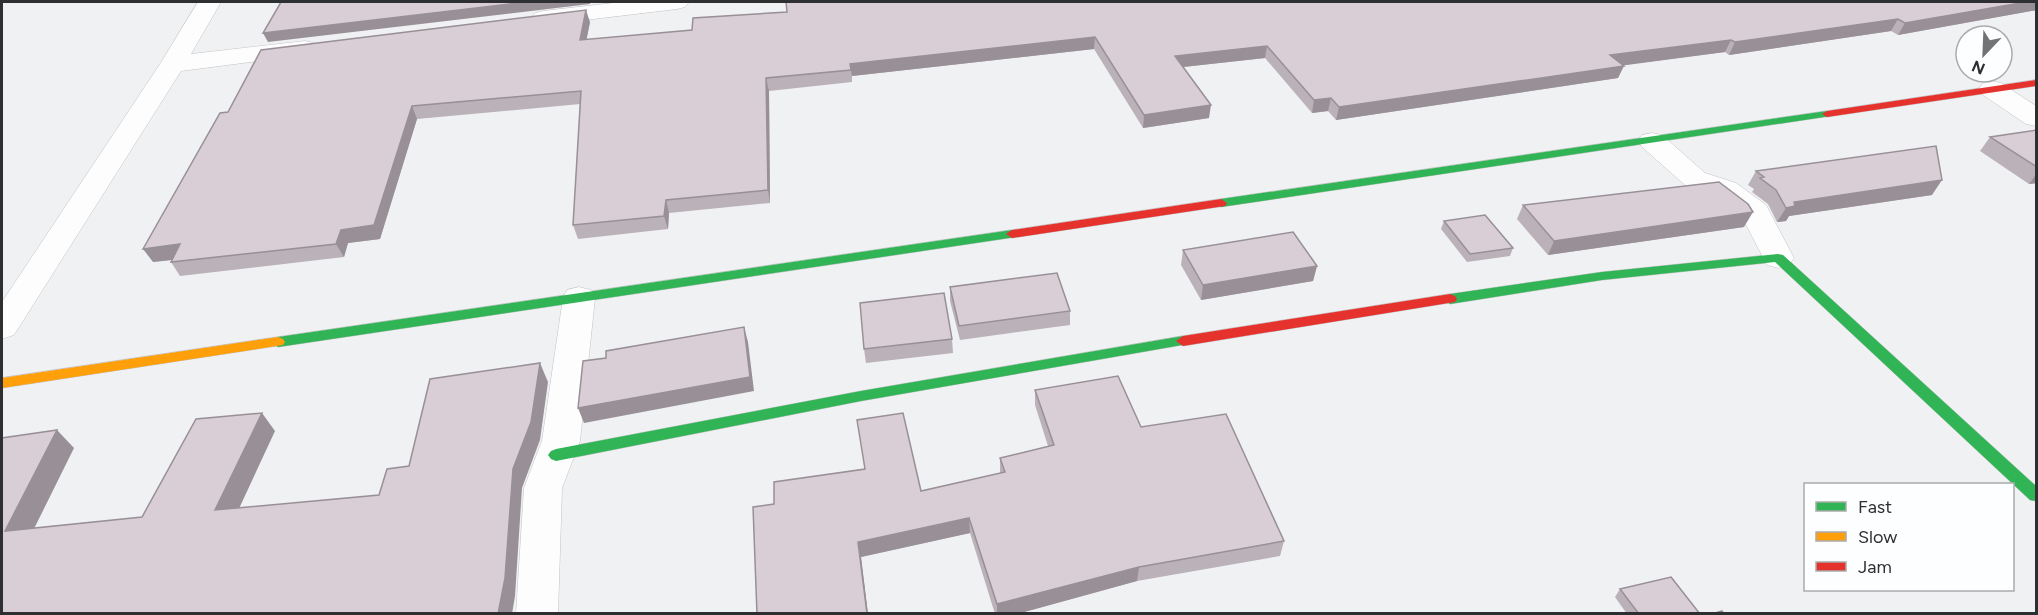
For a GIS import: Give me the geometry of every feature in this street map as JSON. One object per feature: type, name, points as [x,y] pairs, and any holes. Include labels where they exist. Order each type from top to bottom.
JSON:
[{"type":"street","points":[[2,327],[210,2]]},
{"type":"street","points":[[525,21],[677,2]]},
{"type":"street","points":[[172,64],[325,45]]},
{"type":"street","points":[[2,383],[2037,83]]},
{"type":"street","points":[[1992,89],[2037,118]]},
{"type":"street","points":[[1652,141],[1695,179],[1726,189],[1755,212],[1778,258],[2037,495]]},
{"type":"street","points":[[556,455],[861,396],[1273,326],[1602,276],[1778,258]]},
{"type":"street","points":[[537,614],[543,488],[561,441],[579,298]]},
{"type":"building","points":[[281,2],[526,2],[263,33]]},
{"type":"building","points":[[786,2],[2026,2],[1905,23],[1898,19],[1735,42],[1731,40],[1610,55],[1624,66],[1339,107],[1331,98],[1314,100],[1267,46],[1175,56],[1211,105],[1144,115],[1095,37],[850,64],[851,70],[766,78],[768,190],[666,200],[664,216],[573,225],[581,91],[412,106],[374,225],[341,230],[336,244],[171,262],[180,244],[143,249],[220,113],[228,112],[261,50],[586,10],[580,40],[692,30],[693,18],[787,12]]},
{"type":"building","points":[[2037,130],[2037,167],[1990,137]]},
{"type":"building","points":[[1936,146],[1942,180],[1794,202],[1795,206],[1786,208],[1776,190],[1760,178],[1764,177],[1756,171]]},
{"type":"building","points":[[1719,182],[1748,204],[1753,212],[1554,241],[1523,205]]},
{"type":"building","points":[[1485,215],[1513,248],[1470,254],[1444,221]]},
{"type":"building","points":[[1293,232],[1317,266],[1203,285],[1183,250]]},
{"type":"building","points":[[1057,273],[1070,311],[959,326],[950,287]]},
{"type":"building","points":[[944,293],[952,339],[864,349],[860,303]]},
{"type":"building","points":[[744,327],[750,377],[578,408],[583,361],[606,358],[606,351]]},
{"type":"building","points":[[540,363],[531,422],[513,469],[505,578],[498,614],[2,614],[2,438],[57,430],[5,531],[142,517],[196,419],[262,413],[215,510],[379,495],[387,469],[409,466],[430,379]]},
{"type":"building","points":[[1118,376],[1141,427],[1226,414],[1284,541],[1139,567],[997,604],[969,518],[858,542],[867,614],[757,614],[753,507],[774,504],[774,482],[865,469],[857,420],[903,413],[921,491],[1005,472],[1000,458],[1054,445],[1035,390]]},
{"type":"building","points":[[1671,577],[1700,614],[1639,614],[1620,589]]},
{"type":"traffic: fast","points":[[1221,203],[1827,114]]},
{"type":"traffic: fast","points":[[278,342],[1012,234]]},
{"type":"traffic: fast","points":[[1450,299],[1602,276],[1778,258],[2036,495]]},
{"type":"traffic: fast","points":[[556,455],[861,396],[1183,341]]},
{"type":"traffic: slow","points":[[2,383],[278,342]]},
{"type":"traffic: jam","points":[[1827,114],[2036,83]]},
{"type":"traffic: jam","points":[[1012,234],[1221,203]]},
{"type":"traffic: jam","points":[[1183,341],[1450,299]]}]
